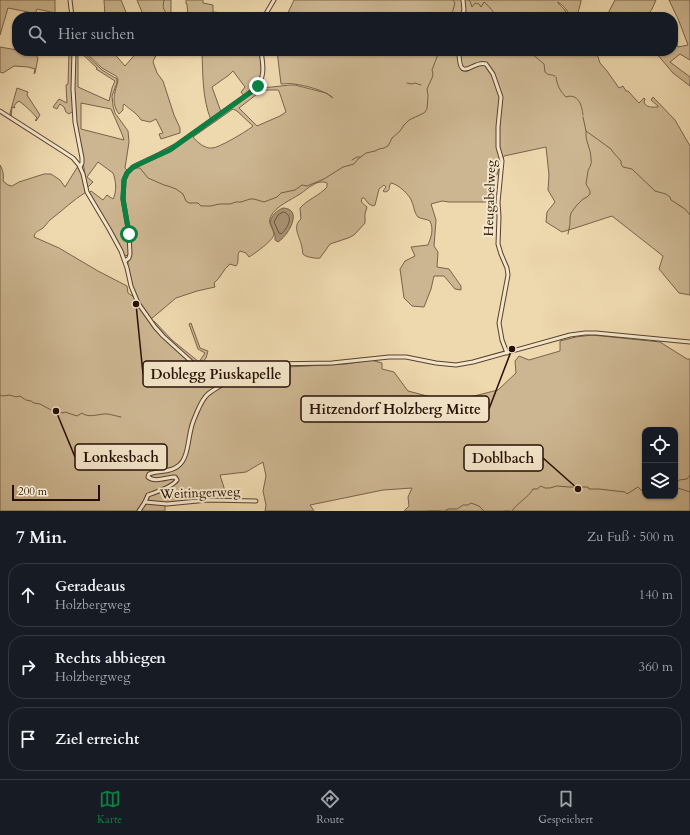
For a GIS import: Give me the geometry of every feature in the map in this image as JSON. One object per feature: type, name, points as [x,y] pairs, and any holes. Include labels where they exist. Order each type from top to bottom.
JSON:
[{"type":"street","points":[[70,0],[71,12]]},
{"type":"street","points":[[267,12],[274,0]]},
{"type":"street","points":[[463,0],[463,12]]},
{"type":"street","points":[[74,56],[73,89],[75,122],[82,158],[80,167]]},
{"type":"street","points":[[125,261],[129,258],[130,254],[129,234],[123,199],[124,180],[127,173],[137,165],[170,150],[255,89],[260,82],[263,72],[262,56]]},
{"type":"street","name":"Heugabelweg","points":[[459,56],[461,66],[464,69],[468,69],[480,63],[486,64],[493,74],[501,97],[498,127],[498,147],[502,161],[498,202],[498,244],[508,275],[499,323],[502,340],[507,352]]},
{"type":"street","points":[[0,111],[75,160],[83,174],[87,192],[116,241],[125,261],[131,286],[141,307],[158,331],[175,348],[205,373],[216,378],[227,379]]},
{"type":"street","points":[[139,511],[148,495],[158,492],[175,483],[177,480],[175,477],[158,480],[148,477],[149,474],[152,473],[172,469],[178,466],[183,460],[188,447],[191,428],[203,399],[207,394],[222,385],[227,379],[253,368],[270,364],[332,363],[389,357],[414,358],[440,364],[456,365],[473,362],[570,335],[585,333],[623,335],[690,342]]},
{"type":"street","name":"Weitingerweg","points":[[145,502],[166,504],[208,500],[256,501]]},
{"type":"shaded area","points":[[0,0],[55,0],[55,12],[37,9],[36,12],[28,12],[8,8],[0,35]]},
{"type":"shaded area","points":[[104,0],[121,0],[126,12],[105,12]]},
{"type":"shaded area","points":[[137,0],[171,0],[171,12],[142,12]]},
{"type":"shaded area","points":[[186,0],[203,0],[203,3],[213,5],[213,12],[188,12]]},
{"type":"shaded area","points":[[294,0],[581,0],[578,12],[568,12],[558,2],[566,12],[288,12]]},
{"type":"shaded area","points":[[615,0],[656,0],[650,12],[609,12]]},
{"type":"shaded area","points":[[669,0],[690,0],[690,60],[680,54],[678,56],[678,47],[688,45],[678,19],[678,12],[675,12]]},
{"type":"shaded area","points":[[0,47],[12,49],[12,56],[37,56],[38,58],[34,74],[35,69],[14,66],[3,73],[0,72]]},
{"type":"shaded area","points":[[69,56],[73,56],[74,114],[72,112],[69,114],[66,112],[64,107],[60,104],[57,109],[53,107],[59,99],[67,103],[66,85],[68,84]]},
{"type":"shaded area","points":[[75,56],[78,56],[78,87],[109,101],[115,81],[96,69],[97,68],[84,56],[87,56],[102,70],[117,79],[112,96],[113,106],[115,113],[128,131],[129,142],[125,168],[127,170],[122,185],[122,201],[129,255],[124,256],[117,240],[89,193],[91,191],[103,200],[107,195],[113,199],[116,186],[113,173],[98,162],[87,177],[93,182],[87,188],[77,133],[74,89]],"holes":[[[81,103],[111,109],[124,140],[81,129]]]},
{"type":"shaded area","points":[[89,56],[116,56],[125,66],[134,56],[156,56],[153,62],[157,73],[163,81],[174,115],[180,128],[180,133],[161,139],[159,134],[163,133],[156,119],[150,122],[141,120],[124,104],[123,110],[119,114],[114,100],[118,79],[116,76],[102,68]]},
{"type":"shaded area","points":[[202,56],[260,56],[262,72],[257,85],[244,96],[241,92],[245,87],[233,71],[212,87],[221,112],[211,120],[204,95]]},
{"type":"shaded area","points":[[278,56],[598,56],[600,63],[619,88],[623,86],[626,91],[628,91],[639,103],[644,98],[646,105],[650,107],[658,107],[651,100],[653,97],[675,120],[690,146],[690,295],[679,293],[659,269],[663,256],[612,216],[562,232],[546,222],[547,212],[555,202],[548,190],[549,175],[546,147],[504,156],[495,180],[494,202],[442,201],[431,204],[436,220],[434,246],[438,252],[437,267],[449,269],[461,286],[461,290],[455,289],[444,276],[434,276],[424,307],[412,306],[404,298],[400,269],[405,261],[415,256],[411,247],[428,245],[432,233],[432,227],[430,221],[418,217],[409,196],[394,184],[391,183],[389,190],[385,192],[383,191],[386,187],[384,185],[379,189],[375,205],[373,206],[362,198],[362,202],[367,207],[365,223],[354,235],[330,244],[320,258],[311,258],[303,254],[297,233],[298,222],[301,219],[300,208],[327,187],[327,183],[322,182],[316,183],[276,209],[270,219],[274,234],[271,240],[249,257],[246,253],[240,251],[236,266],[230,264],[228,266],[214,283],[215,287],[176,298],[151,319],[137,300],[128,267],[130,257],[124,199],[126,175],[133,168],[160,155],[258,88],[295,85],[325,93],[315,89],[291,84],[281,84]],"holes":[[[278,90],[286,112],[280,116],[257,126],[239,108],[261,91]],[[233,109],[253,126],[226,143],[209,148],[199,143],[193,137]]]},
{"type":"shaded area","points":[[659,56],[678,56],[670,62],[690,77],[690,86],[673,73]]},
{"type":"shaded area","points":[[17,88],[28,92],[27,95],[40,115],[36,121],[35,120],[37,118],[19,101],[14,106],[15,108],[12,107],[11,117],[10,113]]},
{"type":"shaded area","points":[[0,165],[3,173],[3,181],[8,185],[12,186],[19,182],[44,174],[51,174],[60,180],[65,187],[78,166],[82,174],[86,192],[50,220],[43,228],[36,232],[34,237],[59,248],[127,286],[128,293],[134,297],[167,341],[175,349],[204,374],[223,381],[210,393],[224,386],[230,380],[267,368],[346,364],[371,360],[382,363],[382,369],[394,372],[408,391],[450,402],[498,390],[516,373],[515,361],[519,356],[529,360],[560,351],[560,341],[592,335],[660,342],[687,359],[690,359],[690,511],[404,511],[409,506],[408,497],[412,488],[383,490],[310,505],[314,511],[265,511],[266,505],[263,491],[266,476],[263,462],[246,472],[220,475],[226,494],[165,506],[165,511],[0,511]]},
{"type":"shaded area","points":[[154,321],[172,340],[199,362],[205,353],[198,349],[189,324],[191,323],[200,348],[208,351],[206,358],[200,367],[172,344],[153,322]]},
{"type":"shaded area","points":[[201,368],[215,375],[235,375],[219,378],[210,375]]},
{"type":"water","points":[[283,208],[292,213],[293,218],[290,229],[278,242],[275,240],[275,235],[270,222],[278,210]]},
{"type":"waterway","points":[[164,0],[163,8],[166,12]]},
{"type":"waterway","points":[[453,0],[455,3],[453,12]]},
{"type":"waterway","points":[[468,0],[470,1],[472,7],[475,3],[479,4],[481,7],[484,2],[493,12]]},
{"type":"waterway","points":[[134,168],[140,168],[148,178],[176,189],[183,194],[186,201],[189,203],[198,203],[201,206],[211,206],[230,204],[250,199],[264,202],[277,197],[281,193],[295,190],[302,185],[307,186],[324,179],[343,167],[354,164],[366,153],[388,146],[392,138],[409,120],[424,113],[427,109],[427,89],[432,78],[432,70],[437,56]]},
{"type":"waterway","points":[[535,56],[544,64],[546,73],[555,76]]},
{"type":"waterway","points":[[556,77],[559,88],[566,97],[574,97],[579,101],[582,107],[583,115]]},
{"type":"waterway","points":[[407,83],[421,85]]},
{"type":"waterway","points":[[583,117],[586,131],[611,149],[621,161],[623,167],[632,169],[655,191],[666,194],[671,200],[685,209],[690,215]]},
{"type":"waterway","points":[[568,234],[571,213],[576,206],[590,194],[586,184],[588,171],[591,165],[586,131]]},
{"type":"waterway","points":[[352,160],[360,157]]},
{"type":"waterway","points":[[0,395],[20,396],[53,411],[65,412],[77,416],[82,413],[88,416],[108,414],[121,417]]},
{"type":"waterway","points":[[678,481],[687,479],[690,475]]},
{"type":"waterway","points":[[512,511],[533,489],[537,489],[541,486],[545,488],[557,486],[576,487],[578,489],[588,487],[589,489],[625,492],[627,494],[638,487],[642,490]]},
{"type":"waterway","points":[[678,488],[690,492]]},
{"type":"waterway","points":[[445,511],[448,509],[457,509],[463,505],[468,505],[471,503],[479,506],[484,511]]},
{"type":"waterway","points":[[428,511],[440,511]]},
{"type":"waterway","points":[[504,511],[509,511]]},
{"type":"place","name":"Doblegg Piuskapelle","points":[[136,304]]},
{"type":"place","name":"Hitzendorf Holzberg Mitte","points":[[512,349]]},
{"type":"place","name":"Lonkesbach","points":[[56,411]]},
{"type":"place","name":"Doblbach","points":[[578,489]]},
{"type":"route","points":[[129,234],[123,199],[124,177],[130,169],[170,150],[258,86]]}]
